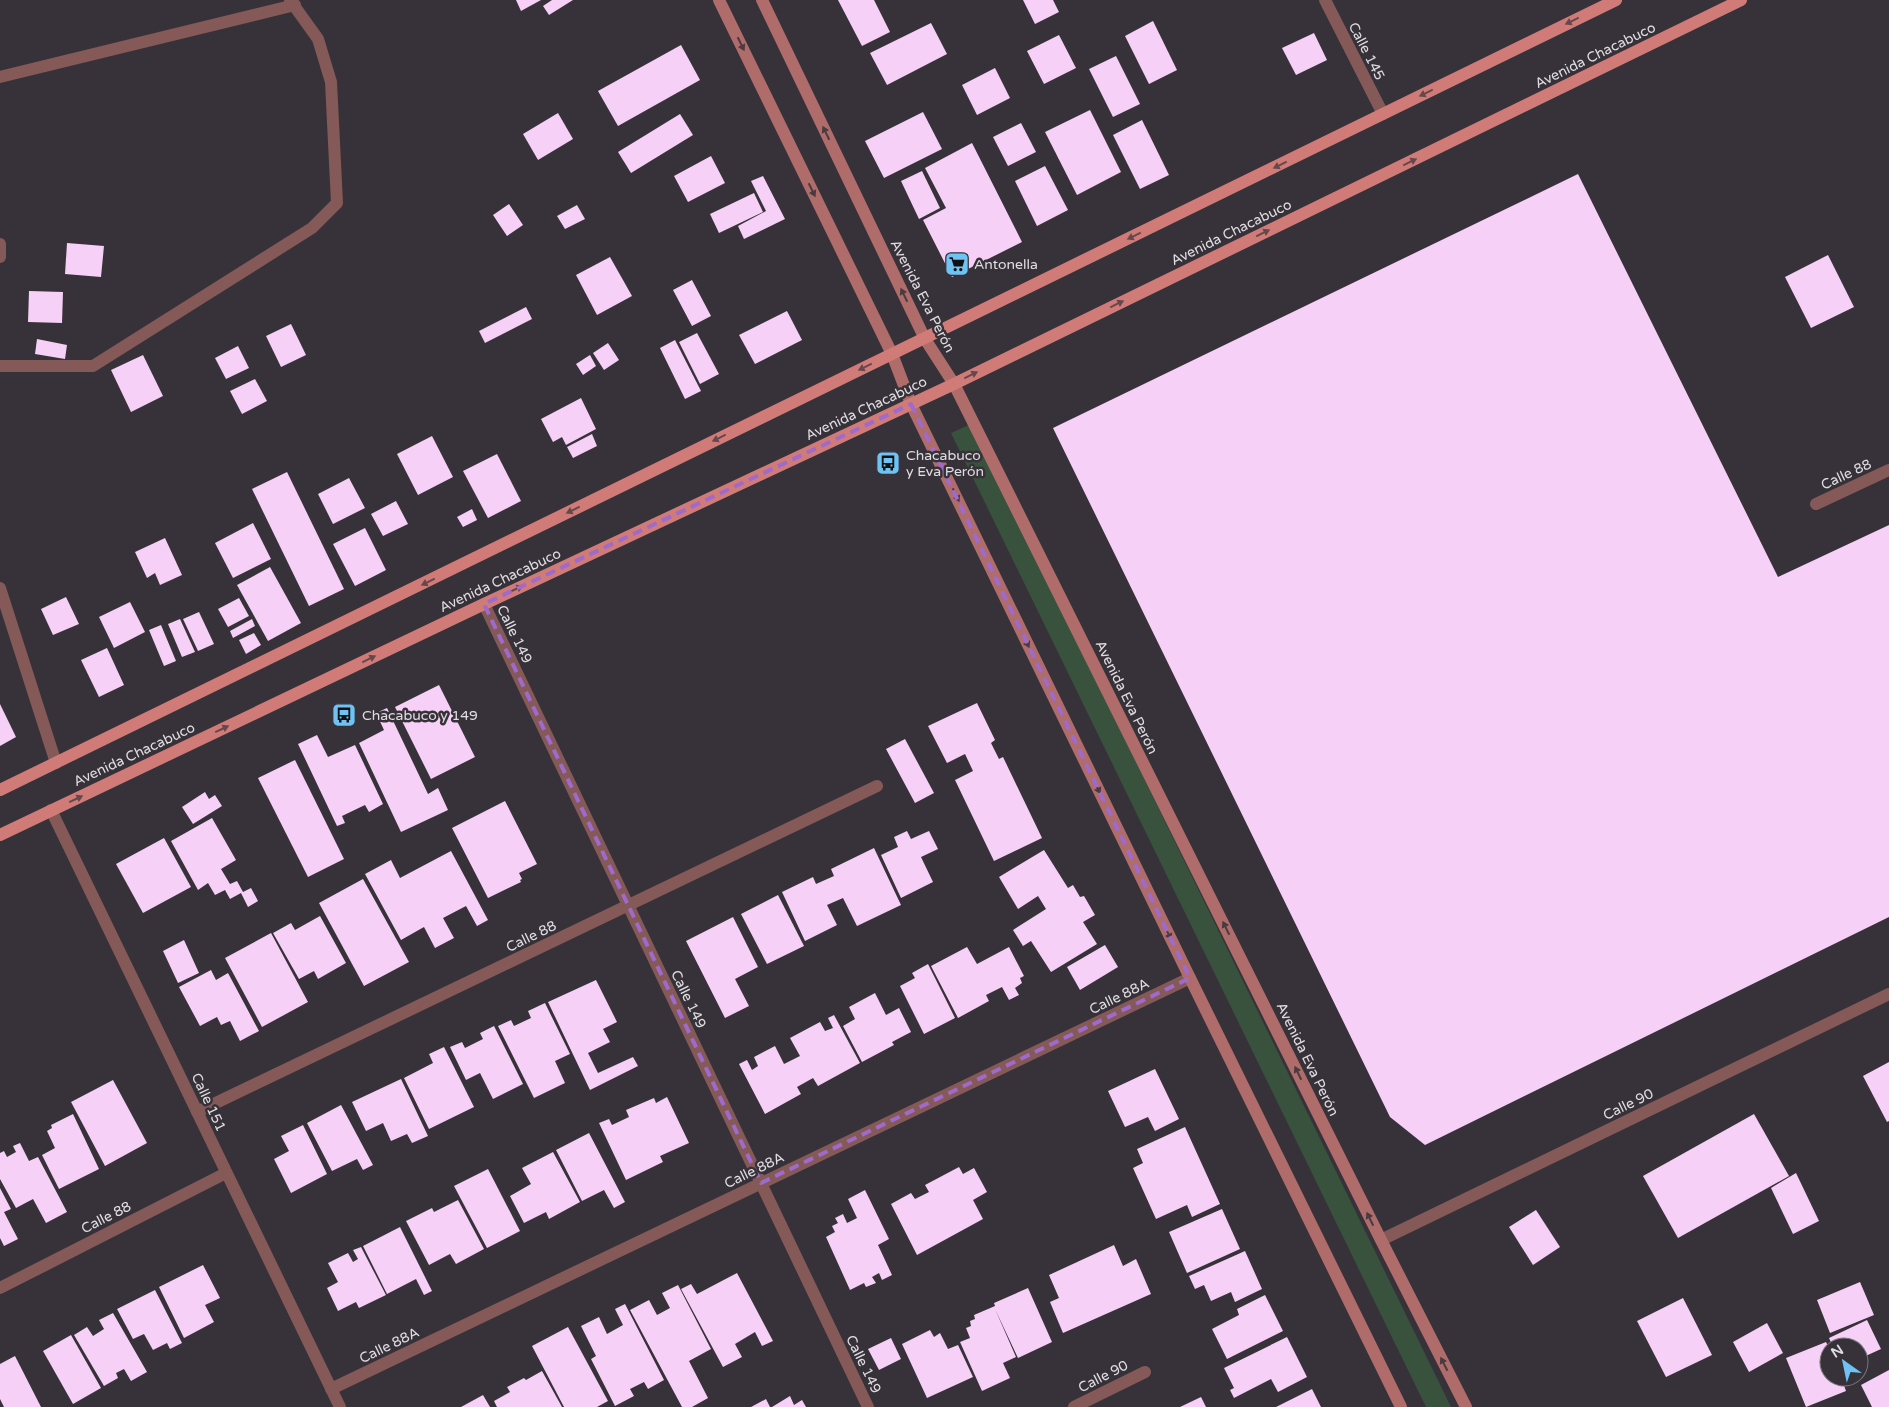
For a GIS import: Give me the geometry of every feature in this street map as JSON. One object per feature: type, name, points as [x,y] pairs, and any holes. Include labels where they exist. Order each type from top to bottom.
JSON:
[{"type":"main road","name":"Avenida Chacabuco","points":[[0,790],[1616,0]]},
{"type":"main road","name":"Avenida Chacabuco","points":[[0,835],[484,604],[954,384],[1741,0]]},
{"type":"street","points":[[719,0],[892,354],[911,404],[1401,1407]]},
{"type":"street","name":"Avenida Eva Perón","points":[[762,0],[925,339],[954,384],[1466,1407]]},
{"type":"street","name":"Calle 145","points":[[1326,0],[1383,114]]},
{"type":"street","points":[[0,77],[293,2],[318,39],[330,82],[337,203],[312,228],[93,366],[0,366]]},
{"type":"street","points":[[0,244],[0,257]]},
{"type":"street","name":"Calle 88","points":[[1816,504],[1889,470]]},
{"type":"street","points":[[0,588],[56,763]]},
{"type":"street","name":"Calle 149","points":[[484,604],[868,1407]]},
{"type":"street","name":"Calle 88","points":[[197,1112],[877,786]]},
{"type":"street","name":"Calle 151","points":[[51,810],[340,1407]]},
{"type":"street","name":"Calle 88A","points":[[331,1389],[1190,978]]},
{"type":"street","name":"Calle 90","points":[[1381,1240],[1889,994]]},
{"type":"street","name":"Calle 88","points":[[0,1288],[226,1173]]},
{"type":"street","name":"Calle 90","points":[[1074,1407],[1145,1372]]},
{"type":"highlighted area","points":[[911,404],[1190,978],[761,1183],[484,604]]},
{"type":"green space","points":[[971,424],[1451,1407],[1426,1407],[951,433]]},
{"type":"building","points":[[516,0],[541,0],[521,11]]},
{"type":"building","points":[[552,0],[573,0],[549,15],[543,6]]},
{"type":"building","points":[[838,0],[874,0],[890,32],[862,46]]},
{"type":"building","points":[[1023,0],[1053,0],[1059,12],[1035,24]]},
{"type":"building","points":[[1153,21],[1177,70],[1149,84],[1125,36]]},
{"type":"building","points":[[931,23],[947,54],[887,85],[870,53]]},
{"type":"building","points":[[1314,33],[1327,60],[1296,75],[1282,48]]},
{"type":"building","points":[[1059,35],[1076,68],[1044,84],[1027,51]]},
{"type":"building","points":[[681,45],[700,80],[618,126],[598,91]]},
{"type":"building","points":[[1116,56],[1140,104],[1113,117],[1089,69]]},
{"type":"building","points":[[995,68],[1010,98],[977,115],[962,85]]},
{"type":"building","points":[[1090,110],[1121,172],[1077,195],[1045,132]]},
{"type":"building","points":[[923,112],[942,149],[884,178],[865,141]]},
{"type":"building","points":[[558,113],[573,139],[538,160],[523,134]]},
{"type":"building","points":[[680,114],[693,135],[631,173],[618,152]]},
{"type":"building","points":[[1142,120],[1169,175],[1140,189],[1113,135]]},
{"type":"building","points":[[1021,123],[1036,152],[1008,166],[993,137]]},
{"type":"building","points":[[972,143],[1022,242],[952,277],[923,220],[946,208],[925,168]]},
{"type":"building","points":[[711,156],[725,183],[688,202],[674,176]]},
{"type":"building","points":[[1045,166],[1068,210],[1037,226],[1015,181]]},
{"type":"building","points":[[922,171],[940,208],[919,219],[901,181]]},
{"type":"building","points":[[1578,174],[1778,577],[1889,525],[1889,917],[1425,1145],[1390,1117],[1053,428]]},
{"type":"building","points":[[763,176],[785,219],[744,239],[738,226],[766,211],[751,181]]},
{"type":"building","points":[[754,193],[763,212],[719,233],[710,214]]},
{"type":"building","points":[[509,204],[523,225],[507,236],[493,215]]},
{"type":"building","points":[[577,205],[585,219],[565,229],[557,216]]},
{"type":"building","points":[[67,243],[104,246],[101,277],[65,274]]},
{"type":"building","points":[[1828,255],[1854,307],[1811,328],[1785,277]]},
{"type":"building","points":[[610,257],[632,296],[597,315],[576,275]]},
{"type":"building","points":[[692,280],[711,316],[692,326],[673,290]]},
{"type":"building","points":[[29,291],[63,292],[62,323],[28,322]]},
{"type":"building","points":[[526,307],[532,319],[485,343],[479,331]]},
{"type":"building","points":[[787,311],[802,340],[755,364],[739,335]]},
{"type":"building","points":[[291,324],[306,355],[281,367],[266,336]]},
{"type":"building","points":[[697,333],[719,374],[700,384],[679,342]]},
{"type":"building","points":[[37,339],[67,345],[65,359],[35,354]]},
{"type":"building","points":[[675,340],[701,391],[685,399],[660,348]]},
{"type":"building","points":[[608,343],[619,360],[604,370],[593,353]]},
{"type":"building","points":[[238,346],[249,368],[226,379],[215,358]]},
{"type":"building","points":[[143,355],[163,396],[131,412],[111,370]]},
{"type":"building","points":[[590,355],[596,366],[583,375],[576,364]]},
{"type":"building","points":[[255,379],[267,401],[242,414],[230,391]]},
{"type":"building","points":[[581,398],[596,429],[566,445],[562,437],[553,442],[541,419]]},
{"type":"building","points":[[592,434],[597,446],[573,458],[567,447]]},
{"type":"building","points":[[432,436],[453,477],[418,495],[397,454]]},
{"type":"building","points":[[497,454],[521,501],[488,518],[463,471]]},
{"type":"building","points":[[287,472],[344,589],[309,606],[252,489]]},
{"type":"building","points":[[349,478],[365,508],[333,524],[318,494]]},
{"type":"building","points":[[396,501],[408,524],[383,536],[371,514]]},
{"type":"building","points":[[472,509],[477,520],[463,527],[457,517]]},
{"type":"building","points":[[253,523],[271,559],[233,578],[215,543]]},
{"type":"building","points":[[365,528],[386,570],[355,586],[333,544]]},
{"type":"building","points":[[165,538],[182,575],[160,585],[155,573],[147,578],[135,552]]},
{"type":"building","points":[[270,567],[301,623],[268,641],[237,585]]},
{"type":"building","points":[[66,597],[79,624],[53,635],[41,609]]},
{"type":"building","points":[[239,598],[249,616],[228,627],[218,609]]},
{"type":"building","points":[[130,602],[145,632],[114,648],[99,617]]},
{"type":"building","points":[[199,612],[214,644],[198,651],[183,619]]},
{"type":"building","points":[[180,619],[195,652],[182,657],[168,624]]},
{"type":"building","points":[[252,619],[255,626],[233,638],[230,631]]},
{"type":"building","points":[[161,625],[176,661],[164,666],[149,630]]},
{"type":"building","points":[[254,633],[261,645],[246,654],[239,640]]},
{"type":"building","points":[[107,648],[124,685],[99,697],[81,660]]},
{"type":"building","points":[[439,685],[475,757],[431,779],[395,707]]},
{"type":"building","points":[[977,703],[995,740],[991,743],[999,759],[1003,757],[1042,838],[994,861],[955,780],[973,771],[965,754],[947,763],[928,726]]},
{"type":"building","points":[[0,704],[16,737],[0,746]]},
{"type":"building","points":[[387,708],[428,794],[438,788],[448,810],[401,832],[359,743],[384,730],[376,713]]},
{"type":"building","points":[[317,735],[328,757],[355,745],[383,804],[369,812],[365,805],[342,816],[345,823],[337,826],[298,744]]},
{"type":"building","points":[[905,739],[934,793],[915,803],[886,749]]},
{"type":"building","points":[[295,760],[344,859],[308,877],[258,778]]},
{"type":"building","points":[[205,792],[209,799],[215,795],[222,806],[193,824],[182,807]]},
{"type":"building","points":[[505,801],[537,864],[519,873],[522,879],[520,880],[521,882],[488,898],[452,828]]},
{"type":"building","points":[[212,818],[236,860],[221,869],[230,884],[237,881],[243,892],[251,888],[258,901],[248,907],[241,893],[230,899],[225,890],[215,895],[208,883],[198,890],[171,841]]},
{"type":"building","points":[[907,831],[911,839],[929,831],[938,849],[921,857],[933,882],[901,898],[881,855],[898,847],[894,837]]},
{"type":"building","points":[[164,838],[191,887],[143,913],[116,864]]},
{"type":"building","points":[[874,848],[901,905],[857,926],[843,898],[827,905],[837,925],[805,941],[782,892],[813,877],[816,884],[834,876],[831,869]]},
{"type":"building","points":[[1044,850],[1068,888],[1073,885],[1080,897],[1084,896],[1095,915],[1083,922],[1097,944],[1051,972],[1031,941],[1023,946],[1013,930],[1046,909],[1038,896],[1018,909],[999,877]]},
{"type":"building","points":[[451,851],[488,920],[477,926],[466,906],[443,918],[454,938],[435,948],[424,927],[401,940],[365,874],[391,860],[400,878]]},
{"type":"building","points":[[363,879],[409,962],[364,986],[319,903]]},
{"type":"building","points":[[778,895],[804,946],[767,964],[741,914]]},
{"type":"building","points":[[320,916],[346,963],[318,979],[314,971],[299,979],[273,933],[291,923],[295,930]]},
{"type":"building","points":[[733,917],[758,967],[735,979],[749,1006],[725,1018],[686,941]]},
{"type":"building","points":[[271,933],[308,1002],[262,1027],[225,958]]},
{"type":"building","points":[[184,940],[199,973],[178,983],[163,951]]},
{"type":"building","points":[[1105,945],[1118,967],[1080,990],[1067,967]]},
{"type":"building","points":[[967,947],[977,964],[1009,947],[1024,976],[1020,978],[1022,983],[1015,988],[1019,995],[1009,1000],[1002,987],[986,995],[989,1001],[958,1018],[931,966]]},
{"type":"building","points":[[928,964],[955,1018],[924,1034],[900,986],[915,978],[912,973]]},
{"type":"building","points":[[211,970],[216,980],[228,973],[259,1031],[240,1041],[230,1021],[221,1025],[217,1017],[200,1026],[179,987]]},
{"type":"building","points":[[596,980],[617,1022],[603,1029],[610,1042],[588,1053],[598,1073],[633,1057],[638,1066],[590,1090],[548,1002]]},
{"type":"building","points":[[875,993],[886,1015],[899,1008],[911,1032],[892,1042],[894,1045],[862,1062],[843,1026],[855,1019],[849,1007]]},
{"type":"building","points":[[545,1003],[570,1054],[555,1061],[565,1083],[534,1098],[498,1026],[511,1020],[514,1026],[531,1018],[528,1011]]},
{"type":"building","points":[[834,1015],[860,1063],[818,1086],[813,1078],[797,1087],[801,1094],[765,1114],[739,1064],[747,1060],[752,1070],[758,1066],[754,1057],[775,1046],[784,1064],[800,1056],[790,1038],[820,1022],[825,1031],[833,1028],[828,1018]]},
{"type":"building","points":[[494,1026],[523,1084],[493,1099],[480,1073],[466,1080],[450,1047],[462,1042],[465,1048],[483,1039],[480,1033]]},
{"type":"building","points":[[444,1047],[474,1107],[429,1129],[404,1078],[433,1063],[429,1054]]},
{"type":"building","points":[[1889,1062],[1889,1121],[1887,1122],[1863,1076]]},
{"type":"building","points":[[1155,1069],[1179,1119],[1155,1131],[1148,1117],[1125,1127],[1108,1091]]},
{"type":"building","points":[[401,1079],[428,1136],[412,1143],[407,1134],[391,1141],[383,1123],[366,1131],[352,1102]]},
{"type":"building","points":[[113,1080],[147,1143],[105,1166],[71,1102]]},
{"type":"building","points":[[667,1097],[689,1143],[660,1156],[663,1162],[626,1180],[599,1123],[609,1119],[612,1125],[629,1117],[626,1110],[654,1098],[656,1103]]},
{"type":"building","points":[[341,1105],[373,1165],[363,1170],[357,1159],[332,1171],[307,1123]]},
{"type":"building","points":[[73,1114],[99,1169],[59,1189],[42,1155],[55,1148],[47,1131],[52,1128],[51,1125]]},
{"type":"building","points":[[1754,1114],[1789,1176],[1678,1238],[1643,1176]]},
{"type":"building","points":[[303,1125],[327,1174],[291,1193],[274,1159],[289,1151],[281,1136]]},
{"type":"building","points":[[1185,1127],[1220,1204],[1192,1217],[1187,1205],[1156,1219],[1133,1168],[1143,1163],[1137,1149]]},
{"type":"building","points":[[589,1133],[625,1202],[614,1208],[604,1190],[582,1201],[556,1150]]},
{"type":"building","points":[[20,1143],[29,1161],[38,1157],[67,1212],[46,1223],[33,1199],[16,1208],[0,1179],[0,1153],[4,1151],[7,1157],[16,1152],[13,1146]]},
{"type":"building","points":[[553,1152],[580,1202],[549,1219],[546,1212],[524,1223],[510,1196],[531,1184],[522,1168]]},
{"type":"building","points":[[959,1167],[963,1174],[974,1168],[987,1192],[973,1200],[983,1219],[917,1255],[891,1204],[911,1193],[915,1199],[929,1192],[925,1185]]},
{"type":"building","points":[[488,1169],[520,1231],[487,1248],[454,1186]]},
{"type":"building","points":[[1796,1173],[1819,1221],[1793,1234],[1771,1188]]},
{"type":"building","points":[[0,1188],[11,1209],[4,1212],[18,1239],[4,1246],[0,1238]]},
{"type":"building","points":[[865,1190],[889,1239],[878,1245],[892,1275],[882,1280],[879,1273],[872,1277],[876,1283],[866,1287],[864,1283],[850,1290],[826,1237],[835,1232],[832,1226],[838,1223],[835,1218],[843,1214],[847,1223],[857,1218],[848,1199]]},
{"type":"building","points":[[458,1200],[484,1249],[456,1264],[450,1254],[429,1265],[406,1221],[432,1208],[434,1212]]},
{"type":"building","points":[[1222,1209],[1240,1249],[1187,1273],[1169,1232]]},
{"type":"building","points":[[1536,1210],[1560,1247],[1533,1265],[1509,1227]]},
{"type":"building","points":[[400,1227],[432,1291],[424,1295],[416,1279],[387,1294],[363,1246]]},
{"type":"building","points":[[1114,1245],[1123,1266],[1136,1259],[1151,1294],[1063,1333],[1050,1302],[1059,1298],[1049,1275]]},
{"type":"building","points":[[361,1247],[386,1295],[359,1308],[356,1302],[338,1311],[327,1288],[338,1282],[328,1263],[348,1253],[353,1262],[358,1259],[353,1250]]},
{"type":"building","points":[[1245,1251],[1262,1289],[1235,1302],[1231,1292],[1211,1301],[1204,1285],[1195,1289],[1189,1276]]},
{"type":"building","points":[[203,1265],[220,1298],[205,1305],[214,1322],[184,1338],[159,1287]]},
{"type":"building","points":[[737,1273],[773,1341],[762,1346],[755,1332],[735,1344],[742,1357],[723,1367],[681,1289],[691,1284],[697,1294]]},
{"type":"building","points":[[1860,1282],[1874,1315],[1830,1333],[1817,1300]]},
{"type":"building","points":[[678,1285],[711,1349],[689,1361],[708,1398],[692,1407],[682,1407],[630,1310],[649,1300],[657,1315],[670,1308],[662,1293]]},
{"type":"building","points":[[1028,1288],[1052,1342],[1018,1358],[995,1309],[1016,1357],[1003,1363],[1010,1378],[982,1391],[960,1342],[970,1338],[966,1328],[971,1326],[970,1321],[975,1319],[974,1315],[995,1306],[994,1303]]},
{"type":"building","points":[[155,1290],[182,1343],[170,1349],[167,1343],[153,1350],[144,1334],[133,1339],[117,1309]]},
{"type":"building","points":[[1265,1295],[1283,1331],[1227,1359],[1212,1329],[1239,1315],[1237,1309]]},
{"type":"building","points":[[1683,1298],[1712,1355],[1666,1377],[1637,1321]]},
{"type":"building","points":[[625,1304],[664,1380],[648,1389],[644,1382],[630,1389],[634,1396],[615,1406],[591,1359],[596,1356],[581,1326],[599,1317],[607,1334],[623,1325],[615,1309]]},
{"type":"building","points":[[113,1313],[147,1372],[131,1381],[124,1369],[116,1373],[118,1378],[104,1386],[74,1335],[87,1327],[93,1336],[104,1329],[99,1320]]},
{"type":"building","points":[[1867,1320],[1881,1349],[1869,1354],[1869,1337],[1831,1337]]},
{"type":"building","points":[[1767,1323],[1783,1353],[1749,1372],[1733,1342]]},
{"type":"building","points":[[568,1327],[608,1401],[597,1407],[564,1407],[532,1346]]},
{"type":"building","points":[[930,1330],[934,1337],[940,1333],[948,1349],[958,1345],[973,1377],[927,1398],[902,1344]]},
{"type":"building","points":[[71,1335],[101,1388],[73,1404],[43,1351]]},
{"type":"building","points":[[1287,1337],[1307,1377],[1278,1392],[1271,1379],[1234,1398],[1230,1390],[1234,1388],[1224,1368]]},
{"type":"building","points":[[891,1338],[901,1359],[879,1370],[868,1349]]},
{"type":"building","points":[[1819,1345],[1819,1387],[1845,1387],[1846,1391],[1806,1407],[1786,1358]]},
{"type":"building","points":[[15,1356],[41,1407],[4,1407],[0,1399],[0,1364]]},
{"type":"building","points":[[1889,1370],[1889,1407],[1872,1407],[1862,1387],[1869,1387],[1869,1381]]},
{"type":"building","points":[[542,1371],[562,1407],[497,1407],[494,1401],[510,1392],[507,1387],[524,1378],[526,1380]]},
{"type":"building","points":[[1312,1389],[1321,1407],[1276,1407]]},
{"type":"building","points":[[483,1395],[490,1407],[461,1407]]},
{"type":"building","points":[[790,1396],[794,1405],[802,1400],[806,1407],[772,1407]]},
{"type":"building","points":[[1201,1397],[1206,1407],[1180,1407]]},
{"type":"building","points":[[766,1399],[770,1407],[751,1407]]},
{"type":"place","name":"Antonella","points":[[957,264]]},
{"type":"place","name":"Chacabuco y Eva Perón","points":[[888,463]]},
{"type":"place","name":"Chacabuco y 149","points":[[344,715]]}]
